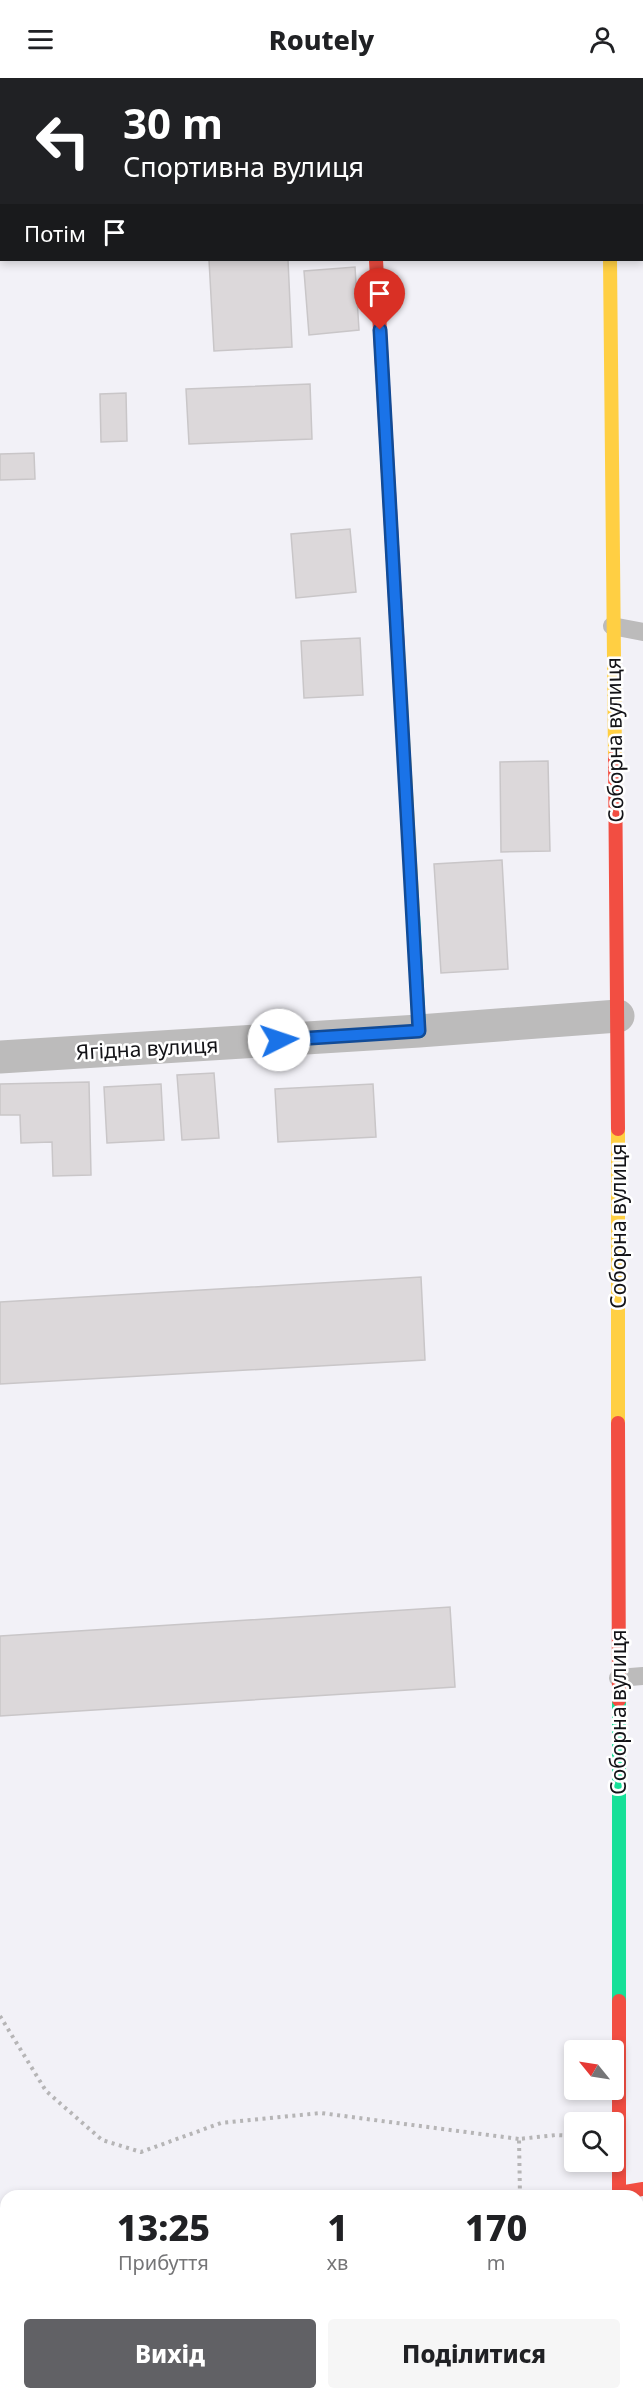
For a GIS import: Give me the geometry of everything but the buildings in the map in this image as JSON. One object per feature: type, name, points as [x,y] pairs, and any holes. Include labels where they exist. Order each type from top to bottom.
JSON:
[{"type":"street","points":[[376,261],[419,1031]]},
{"type":"street","name":"Соборна вулиця","points":[[610,261],[612,626],[618,1016],[619,2190]]},
{"type":"street","name":"Ягідна вулиця","points":[[0,1057],[618,1016]]},
{"type":"lane","points":[[612,626],[643,632]]},
{"type":"lane","points":[[618,1678],[643,1676]]},
{"type":"path","points":[[0,2016],[46,2091],[102,2140],[141,2152],[221,2123],[321,2113],[519,2139],[564,2135]]},
{"type":"path","points":[[519,2139],[520,2190]]},
{"type":"traffic: fast","points":[[413,915],[419,1031]]},
{"type":"traffic: fast","points":[[619,1700],[619,2001]]},
{"type":"traffic: slow","points":[[610,261],[615,757]]},
{"type":"traffic: slow","points":[[398,651],[413,915]]},
{"type":"traffic: slow","points":[[618,1129],[618,1423]]},
{"type":"traffic: jam","points":[[376,261],[398,651]]},
{"type":"traffic: jam","points":[[615,757],[618,1129]]},
{"type":"traffic: jam","points":[[618,1423],[619,1700]]},
{"type":"traffic: jam","points":[[619,2001],[619,2190]]},
{"type":"traffic: jam","points":[[637,2190],[643,2189]]},
{"type":"route","points":[[279,1040],[419,1031],[380,330]]}]
